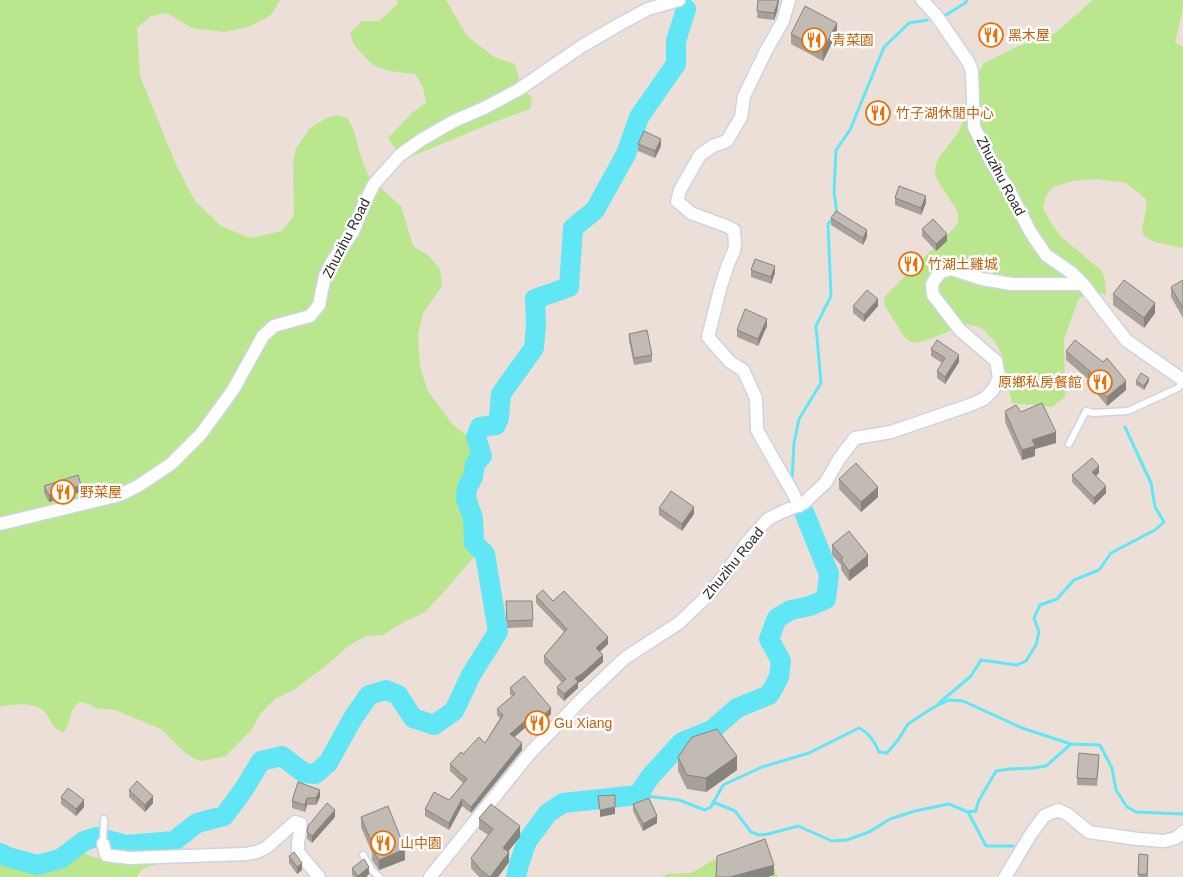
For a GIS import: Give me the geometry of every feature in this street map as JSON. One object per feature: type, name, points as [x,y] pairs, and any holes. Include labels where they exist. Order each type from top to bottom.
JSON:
[{"type":"street","name":"Zhuzihu Road","points":[[0,524],[120,495],[138,486],[171,464],[201,434],[233,390],[264,336],[274,326],[310,316],[319,305],[325,276],[333,260],[353,232],[374,184],[400,155],[421,140],[454,121],[518,90],[582,46],[620,24],[648,9],[679,0]]},
{"type":"street","points":[[789,0],[783,21],[744,96],[741,116],[727,141],[713,146],[700,155],[680,190],[677,201],[691,213],[734,230],[734,251],[720,289],[708,337],[730,362],[743,370],[756,398],[757,430],[799,506]]},
{"type":"street","name":"Zhuzihu Road","points":[[922,0],[936,15],[969,63],[972,72],[974,127],[1031,233],[1046,255],[1072,273],[1083,284],[1126,340],[1183,381]]},
{"type":"street","name":"Zhuzihu Road","points":[[430,877],[530,753],[583,698],[625,658],[679,623],[724,576],[747,542],[768,520],[804,503],[826,482],[839,459],[855,438],[891,432],[970,405],[984,399],[993,390],[999,378],[996,361],[960,330],[933,295],[932,285],[941,272],[952,269],[982,279],[1012,284],[1083,284]]},
{"type":"street","points":[[1005,877],[1044,816],[1058,810],[1067,814],[1089,832],[1164,841],[1176,838],[1183,832]]},
{"type":"street","points":[[103,838],[106,855],[129,858],[246,854],[267,847],[295,822],[300,824],[298,852],[320,877]]},
{"type":"lane","points":[[1069,444],[1086,411],[1093,413],[1128,411],[1178,388],[1183,381]]},
{"type":"lane","points":[[103,838],[104,820]]},
{"type":"lane","points":[[363,855],[372,870],[379,877]]},
{"type":"green space","points":[[0,0],[280,0],[271,15],[251,26],[225,32],[192,28],[167,13],[151,16],[137,28],[140,76],[177,167],[195,201],[221,226],[250,238],[282,231],[294,216],[293,162],[296,148],[310,128],[327,118],[339,115],[348,119],[353,128],[368,175],[401,206],[413,246],[429,256],[440,269],[442,286],[423,313],[418,335],[420,367],[428,391],[452,424],[468,436],[476,450],[476,494],[482,517],[481,540],[473,558],[425,612],[383,635],[366,636],[348,646],[295,689],[275,699],[260,714],[253,728],[226,756],[202,761],[193,758],[183,751],[161,729],[115,710],[96,708],[86,703],[80,702],[76,705],[64,732],[56,729],[46,713],[38,707],[22,704],[0,707]]},
{"type":"green space","points":[[397,0],[446,0],[467,36],[494,57],[515,64],[520,83],[532,99],[530,109],[403,160],[388,138],[413,112],[426,103],[423,87],[415,74],[389,71],[373,65],[354,45],[350,33],[362,21],[379,21],[398,4]]},
{"type":"green space","points":[[1093,0],[1183,0],[1183,9],[1175,43],[1183,47],[1183,248],[1155,242],[1144,236],[1142,229],[1146,211],[1146,199],[1126,183],[1096,179],[1073,181],[1053,187],[1046,196],[1043,208],[1061,237],[1102,271],[1106,295],[1095,292],[1079,298],[1064,339],[1065,397],[1052,407],[1012,403],[1003,357],[996,343],[983,329],[966,324],[928,340],[914,343],[905,338],[885,306],[884,299],[958,222],[958,212],[936,178],[935,169],[938,159],[958,133],[967,112],[967,94],[984,63],[1019,46],[1054,34]]},
{"type":"green space","points":[[160,844],[171,846],[176,851],[170,858],[143,870],[137,877],[0,877],[0,846],[38,860],[72,845],[93,857],[107,858]]},
{"type":"green space","points":[[764,847],[778,877],[661,877],[667,874],[691,873],[715,859],[735,856]]},
{"type":"building","points":[[758,0],[778,0],[774,13],[757,11]]},
{"type":"building","name":"青菜園","points":[[805,6],[837,23],[823,50],[791,34]]},
{"type":"building","points":[[644,131],[661,139],[655,151],[638,144]]},
{"type":"building","points":[[899,186],[926,196],[921,208],[895,198]]},
{"type":"building","points":[[836,211],[867,230],[863,238],[831,218]]},
{"type":"building","points":[[933,219],[947,234],[936,244],[922,229]]},
{"type":"building","points":[[755,259],[775,266],[771,277],[751,270]]},
{"type":"building","points":[[1124,280],[1155,303],[1144,318],[1113,294]]},
{"type":"building","points":[[1183,280],[1183,308],[1171,287]]},
{"type":"building","points":[[867,290],[878,299],[864,315],[853,306]]},
{"type":"building","points":[[745,309],[767,319],[758,339],[737,330]]},
{"type":"building","points":[[647,330],[652,355],[634,358],[629,334]]},
{"type":"building","points":[[937,340],[959,355],[945,377],[937,371],[945,358],[931,349]]},
{"type":"building","points":[[1075,340],[1103,362],[1107,358],[1126,381],[1107,397],[1088,374],[1091,372],[1066,351]]},
{"type":"building","points":[[1141,373],[1149,378],[1144,386],[1136,381]]},
{"type":"building","points":[[1042,403],[1056,432],[1032,440],[1035,446],[1022,450],[1005,411],[1016,405],[1021,412]]},
{"type":"building","points":[[1092,458],[1099,466],[1092,472],[1106,486],[1094,498],[1072,475]]},
{"type":"building","points":[[856,463],[878,487],[861,502],[839,479]]},
{"type":"building","points":[[78,475],[81,485],[49,495],[44,486]]},
{"type":"building","points":[[671,491],[694,507],[682,524],[659,508]]},
{"type":"building","points":[[849,531],[868,555],[849,571],[841,560],[843,558],[832,545]]},
{"type":"building","points":[[543,590],[553,601],[564,591],[608,637],[596,648],[603,655],[575,678],[578,682],[564,694],[557,687],[566,679],[544,656],[567,629],[536,596]]},
{"type":"building","points":[[506,601],[532,601],[533,620],[507,621]]},
{"type":"building","points":[[524,676],[551,708],[538,720],[533,714],[510,734],[522,743],[471,807],[462,799],[449,823],[425,809],[434,792],[449,800],[467,779],[450,764],[461,752],[463,754],[479,737],[485,743],[503,715],[497,709],[515,694],[510,688]]},
{"type":"building","points":[[717,729],[737,756],[706,778],[687,775],[678,757],[692,737]]},
{"type":"building","points":[[1079,753],[1099,755],[1097,779],[1077,778]]},
{"type":"building","points":[[137,781],[153,796],[145,805],[129,790]]},
{"type":"building","points":[[298,782],[320,790],[316,798],[307,798],[305,805],[292,801]]},
{"type":"building","points":[[68,788],[84,800],[76,809],[61,797]]},
{"type":"building","points":[[615,795],[615,807],[600,810],[598,796]]},
{"type":"building","points":[[649,798],[657,816],[643,824],[633,804]]},
{"type":"building","points":[[327,803],[335,810],[312,836],[307,832],[308,826]]},
{"type":"building","points":[[491,804],[520,826],[503,848],[509,852],[490,877],[471,858],[493,829],[479,818]]},
{"type":"building","name":"山中園","points":[[388,806],[405,849],[379,860],[372,849],[374,848],[361,817]]},
{"type":"building","points":[[765,839],[774,865],[730,877],[716,877],[717,856]]},
{"type":"building","points":[[294,852],[302,863],[297,867],[289,856]]},
{"type":"building","points":[[1139,854],[1148,855],[1147,875],[1138,874]]},
{"type":"building","points":[[364,859],[369,867],[358,876],[352,868]]},
{"type":"waterway","points":[[946,15],[967,0]]},
{"type":"waterway","points":[[0,853],[37,865],[60,859],[84,841],[96,837],[126,845],[174,841],[197,823],[224,816],[244,789],[261,761],[282,756],[304,773],[315,774],[328,763],[353,718],[369,695],[386,690],[398,695],[413,718],[434,725],[454,711],[471,675],[498,632],[485,554],[474,543],[473,518],[466,499],[467,488],[473,477],[475,464],[482,456],[476,437],[480,427],[496,425],[499,418],[501,394],[534,348],[536,324],[535,299],[569,287],[573,228],[595,210],[626,154],[639,117],[676,64],[676,41],[686,9]]},
{"type":"waterway","points":[[792,481],[794,443],[799,419],[821,383],[816,326],[831,296],[828,224],[837,213],[834,192],[836,150],[850,130],[884,47],[909,23],[927,20]]},
{"type":"waterway","points":[[939,703],[971,676],[981,660],[1017,665],[1026,661],[1036,645],[1039,632],[1034,618],[1040,605],[1057,599],[1074,580],[1099,570],[1111,553],[1155,530],[1164,522],[1155,507],[1151,483],[1125,427]]},
{"type":"waterway","points":[[516,877],[527,841],[548,813],[563,803],[638,795],[650,777],[682,742],[712,730],[737,708],[769,695],[779,677],[781,661],[769,639],[777,618],[791,610],[810,606],[826,599],[829,574],[804,512]]},
{"type":"waterway","points":[[638,795],[679,800],[705,810],[711,807],[723,785],[762,767],[809,753],[859,728],[871,738],[879,752],[887,753],[908,724],[934,707],[949,700],[963,701],[1022,728],[1071,744],[1100,745],[1112,768],[1116,790],[1127,807],[1136,812],[1183,814]]},
{"type":"waterway","points":[[968,812],[976,811],[978,802],[996,771],[1046,766],[1071,744]]},
{"type":"waterway","points":[[713,802],[735,811],[751,832],[759,835],[798,826],[832,841],[847,840],[869,832],[890,819],[915,811],[949,804],[968,812],[986,846],[1013,846]]},
{"type":"place","name":"黑木屋","points":[[991,35]]},
{"type":"place","name":"青菜園","points":[[814,40]]},
{"type":"place","name":"竹子湖休閒中心","points":[[878,113]]},
{"type":"place","name":"竹湖土雞城","points":[[911,264]]},
{"type":"place","name":"原鄉私房餐館","points":[[1100,382]]},
{"type":"place","name":"野菜屋","points":[[63,492]]},
{"type":"place","name":"Gu Xiang","points":[[537,723]]},
{"type":"place","name":"山中園","points":[[383,843]]}]
